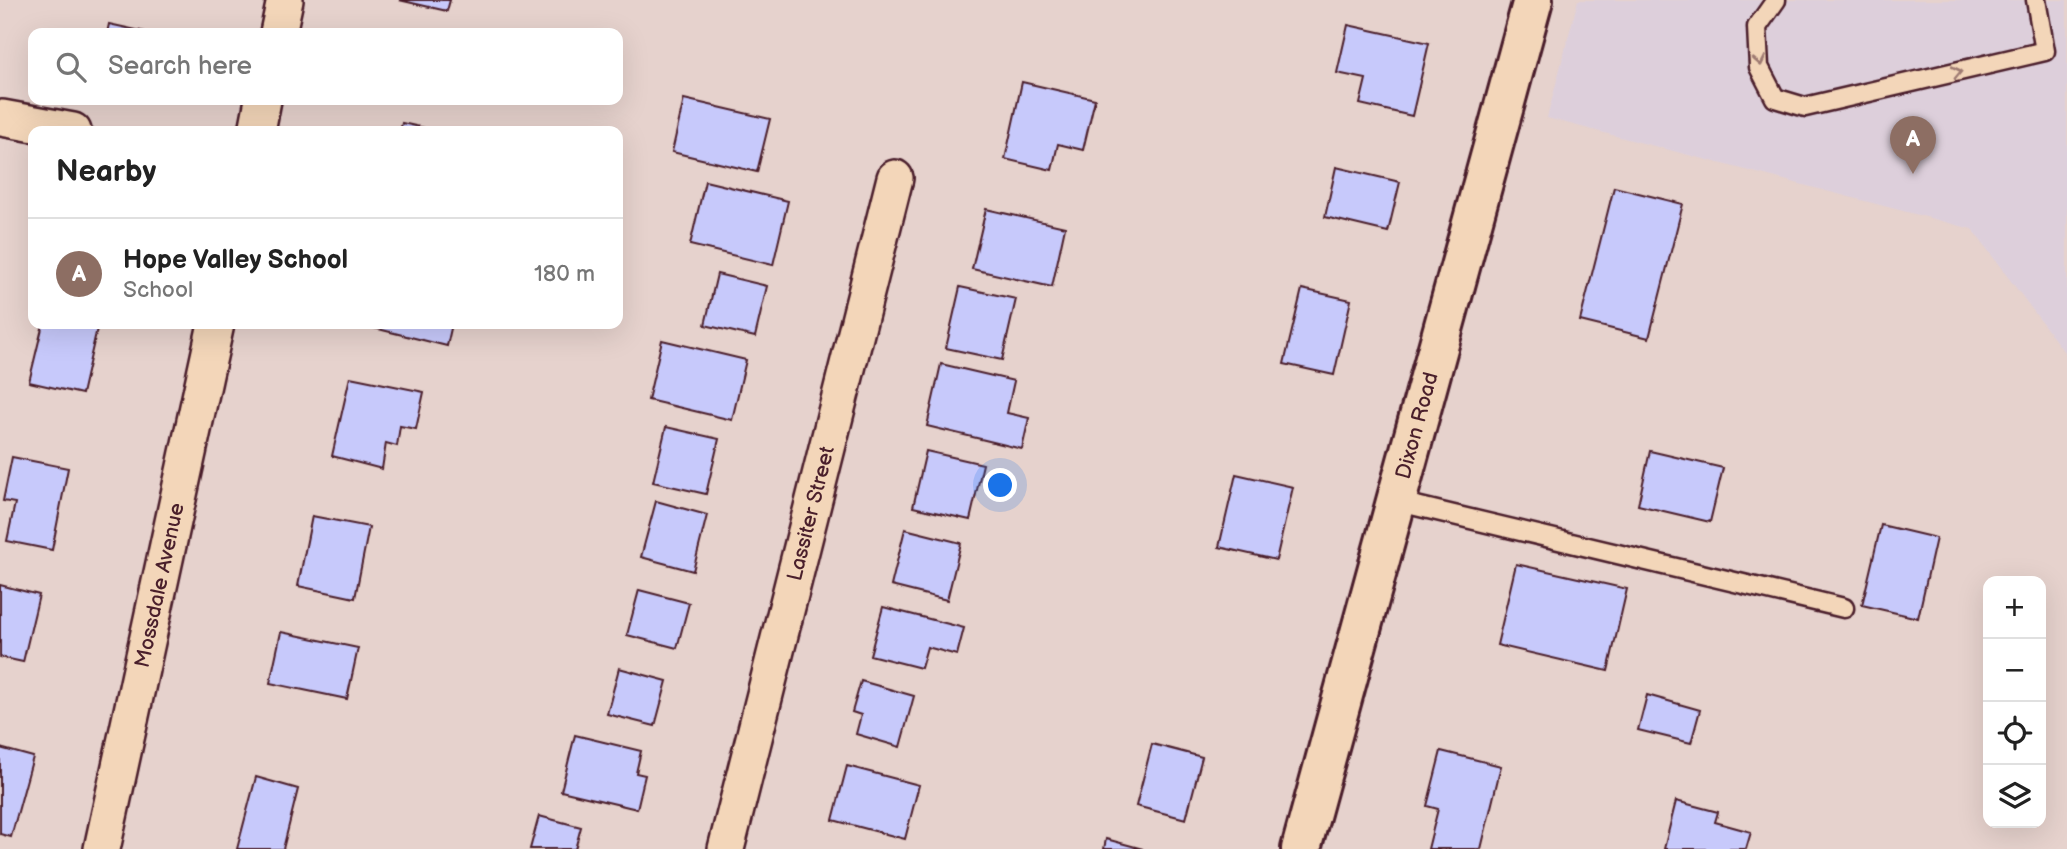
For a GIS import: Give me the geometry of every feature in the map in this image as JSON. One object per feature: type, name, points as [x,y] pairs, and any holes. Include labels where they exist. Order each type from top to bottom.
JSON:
[{"type":"street","points":[[279,28],[285,0]]},
{"type":"street","name":"Dixon Road","points":[[1301,849],[1533,0]]},
{"type":"street","points":[[258,126],[262,105]]},
{"type":"street","points":[[2,118],[46,126]]},
{"type":"street","name":"Lassiter Street","points":[[726,849],[895,178]]},
{"type":"street","name":"Mossdale Avenue","points":[[102,849],[215,329]]},
{"type":"lane","points":[[1776,0],[1757,27],[1759,67],[1775,98],[1805,107],[2045,51],[2036,0]]},
{"type":"lane","points":[[1395,501],[1844,608]]},
{"type":"shaded area","points":[[1578,0],[2067,0],[2067,356],[1972,229],[1547,118]]},
{"type":"building","points":[[399,0],[450,0],[447,11]]},
{"type":"building","points":[[109,24],[127,28],[108,28]]},
{"type":"building","points":[[1348,25],[1429,43],[1412,116],[1360,104],[1366,79],[1337,73]]},
{"type":"building","points":[[1022,82],[1095,99],[1083,150],[1058,144],[1052,170],[1005,159]]},
{"type":"building","points":[[684,99],[770,119],[757,172],[672,152]]},
{"type":"building","points":[[1336,167],[1400,182],[1388,232],[1325,217]]},
{"type":"building","points":[[705,181],[788,201],[773,265],[690,245]]},
{"type":"building","points":[[1614,187],[1683,204],[1649,338],[1580,321]]},
{"type":"building","points":[[986,209],[1065,227],[1052,287],[972,269]]},
{"type":"building","points":[[717,274],[767,286],[755,337],[705,325]]},
{"type":"building","points":[[960,287],[1016,299],[1002,360],[946,348]]},
{"type":"building","points":[[1302,289],[1351,300],[1334,375],[1284,364]]},
{"type":"building","points":[[42,329],[97,329],[82,394],[29,382]]},
{"type":"building","points":[[378,329],[451,329],[447,346]]},
{"type":"building","points":[[662,340],[746,360],[732,420],[648,400]]},
{"type":"building","points":[[941,364],[1014,381],[1007,413],[1029,418],[1022,449],[927,426]]},
{"type":"building","points":[[350,377],[424,392],[416,429],[400,426],[397,446],[386,443],[382,469],[332,456]]},
{"type":"building","points":[[666,427],[719,439],[706,494],[653,482]]},
{"type":"building","points":[[926,451],[983,464],[970,520],[913,507]]},
{"type":"building","points":[[1650,451],[1723,468],[1710,522],[1638,505]]},
{"type":"building","points":[[12,457],[68,468],[52,550],[7,541],[15,503],[3,501]]},
{"type":"building","points":[[1236,474],[1293,487],[1276,560],[1219,547]]},
{"type":"building","points":[[656,501],[707,515],[693,571],[641,557]]},
{"type":"building","points":[[312,516],[369,527],[355,598],[298,586]]},
{"type":"building","points":[[1881,525],[1936,538],[1918,618],[1862,605]]},
{"type":"building","points":[[905,529],[961,543],[947,600],[891,586]]},
{"type":"building","points":[[1516,564],[1627,589],[1608,671],[1497,645]]},
{"type":"building","points":[[0,585],[39,595],[23,662],[0,657]]},
{"type":"building","points":[[639,590],[689,603],[677,648],[627,635]]},
{"type":"building","points":[[883,607],[964,628],[957,655],[927,647],[921,668],[870,655]]},
{"type":"building","points":[[281,632],[358,648],[347,699],[270,683]]},
{"type":"building","points":[[619,668],[667,681],[655,726],[607,714]]},
{"type":"building","points":[[861,681],[914,696],[900,747],[856,734],[861,715],[852,712]]},
{"type":"building","points":[[1647,695],[1700,710],[1691,743],[1638,730]]},
{"type":"building","points":[[575,735],[641,751],[636,773],[645,775],[637,809],[561,791]]},
{"type":"building","points":[[1152,744],[1202,757],[1186,819],[1136,806]]},
{"type":"building","points":[[0,748],[33,757],[11,837],[0,834]]},
{"type":"building","points":[[1441,751],[1501,766],[1481,849],[1428,849],[1438,809],[1427,806]]},
{"type":"building","points":[[847,766],[919,785],[905,839],[833,820]]},
{"type":"building","points":[[256,777],[298,789],[283,849],[237,849]]},
{"type":"building","points":[[1676,801],[1718,812],[1715,822],[1751,832],[1746,849],[1664,849]]},
{"type":"building","points":[[539,816],[581,827],[575,849],[530,849]]},
{"type":"building","points":[[1106,839],[1143,849],[1104,849]]},
{"type":"place","name":"Hope Valley School","points":[[1913,174]]}]
